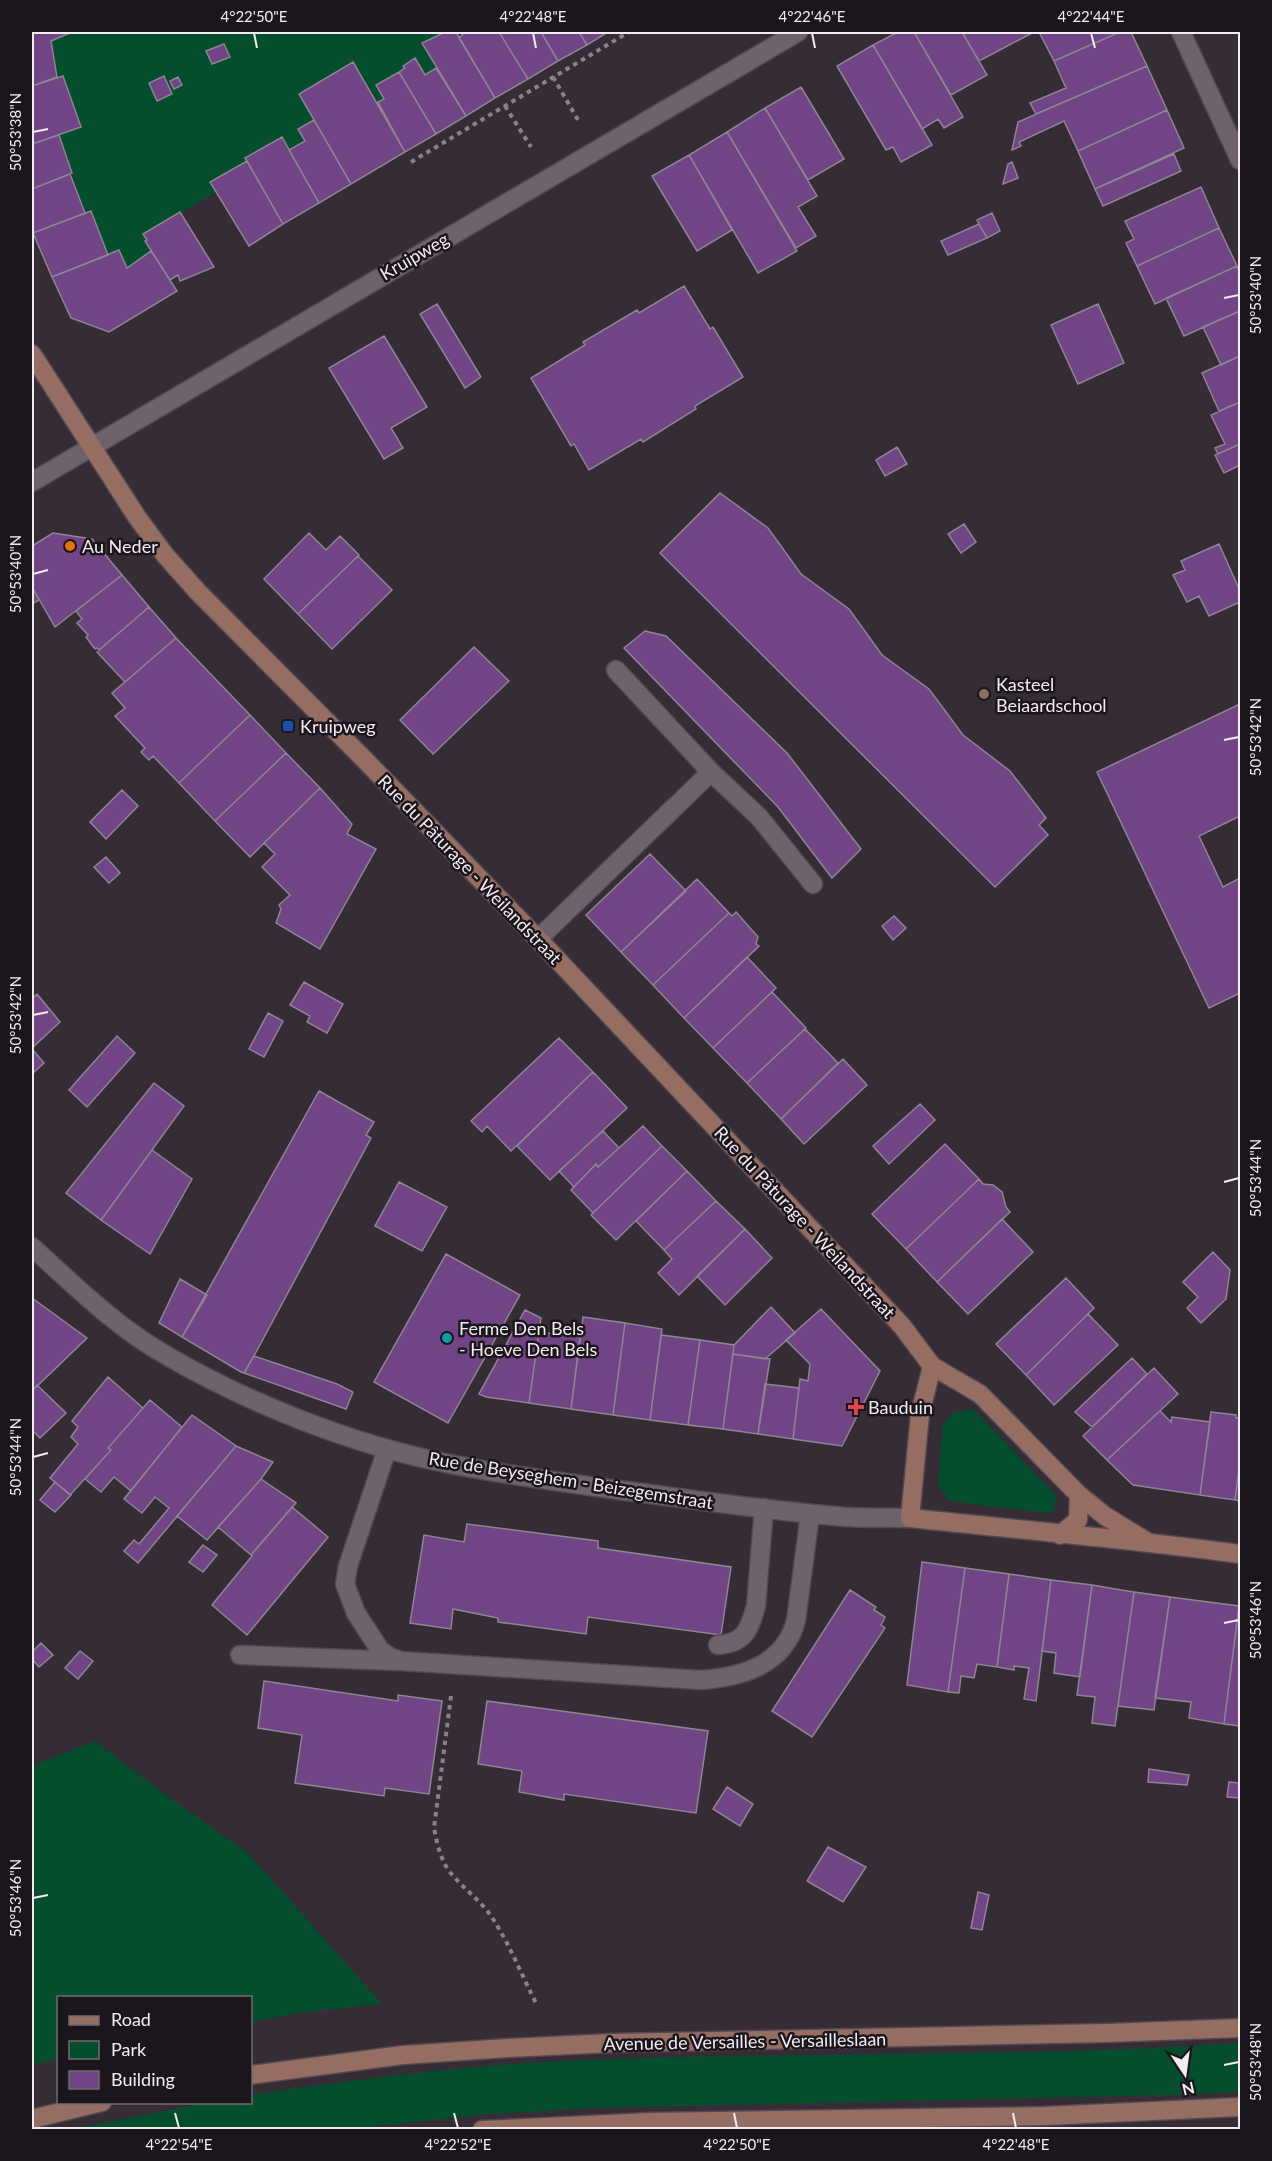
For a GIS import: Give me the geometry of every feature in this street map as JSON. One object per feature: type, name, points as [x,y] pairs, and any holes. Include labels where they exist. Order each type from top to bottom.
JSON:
[{"type":"street","name":"Kruipweg","points":[[32,482],[798,32]]},
{"type":"street","points":[[1181,32],[1240,160]]},
{"type":"street","name":"Rue du Pâturage - Weilandstraat","points":[[32,354],[147,531],[198,592],[538,939],[902,1326],[932,1366],[980,1394],[1079,1495],[1105,1516],[1146,1541]]},
{"type":"street","points":[[616,670],[711,772],[759,817],[813,884]]},
{"type":"street","points":[[538,939],[711,772]]},
{"type":"street","name":"Rue de Beyseghem - Beizegemstraat","points":[[32,1247],[86,1296],[161,1353],[225,1386],[285,1412],[345,1436],[387,1449],[446,1463],[519,1476],[810,1514],[876,1519],[910,1518],[1060,1535],[1146,1541],[1240,1554]]},
{"type":"street","points":[[910,1518],[920,1414],[932,1366]]},
{"type":"street","points":[[387,1449],[348,1566],[345,1584],[356,1613],[380,1650],[402,1661]]},
{"type":"street","points":[[1060,1535],[1078,1520],[1079,1495]]},
{"type":"street","points":[[718,1645],[739,1641],[747,1632],[752,1620],[756,1606],[764,1508]]},
{"type":"street","points":[[240,1655],[402,1661],[702,1680],[739,1676],[754,1670],[773,1657],[786,1643],[795,1621],[810,1514]]},
{"type":"street","name":"Avenue de Versailles - Versailleslaan","points":[[252,2075],[403,2055],[542,2046],[1240,2028]]},
{"type":"street","points":[[32,2119],[98,2104]]},
{"type":"street","points":[[482,2130],[650,2122],[1044,2116],[1240,2107]]},
{"type":"path","points":[[411,162],[629,32]]},
{"type":"path","points":[[553,77],[578,120]]},
{"type":"path","points":[[505,106],[531,147]]},
{"type":"path","points":[[451,1697],[434,1828],[436,1840],[449,1871],[493,1919],[537,2005]]},
{"type":"green space","points":[[72,32],[445,32],[422,43],[436,68],[425,75],[415,58],[403,65],[405,68],[376,85],[384,99],[378,102],[353,62],[299,93],[314,120],[298,129],[305,141],[289,150],[281,137],[245,158],[247,161],[211,181],[216,192],[144,235],[147,240],[145,242],[151,251],[127,268],[119,251],[108,255],[91,211],[85,213],[59,135],[81,127],[63,76],[57,77],[51,41]]},
{"type":"green space","points":[[973,1409],[1055,1494],[1056,1504],[1051,1513],[949,1500],[938,1486],[943,1424],[954,1412]]},
{"type":"green space","points":[[95,1741],[248,1853],[382,2004],[298,2013],[252,2022],[252,1996],[57,1996],[57,2059],[32,2065],[32,1766]]},
{"type":"green space","points":[[1240,2043],[1240,2092],[601,2108],[490,2114],[341,2130],[73,2129],[199,2104],[252,2104],[252,2095],[389,2076],[528,2063],[617,2059],[1151,2048]]},
{"type":"building","points":[[32,32],[72,32],[51,41],[57,77],[32,86]]},
{"type":"building","points":[[445,32],[456,32],[495,98],[466,116],[422,43]]},
{"type":"building","points":[[465,32],[499,32],[528,79],[495,98],[459,38]]},
{"type":"building","points":[[499,32],[541,32],[558,61],[528,79]]},
{"type":"building","points":[[541,32],[579,32],[587,45],[558,61]]},
{"type":"building","points":[[579,32],[608,32],[587,45]]},
{"type":"building","points":[[898,32],[914,32],[963,117],[944,128],[938,119],[922,129],[873,45]]},
{"type":"building","points":[[914,32],[962,32],[987,75],[951,95]]},
{"type":"building","points":[[962,32],[1034,32],[979,61]]},
{"type":"building","points":[[1039,32],[1120,32],[1054,61]]},
{"type":"building","points":[[1120,32],[1131,32],[1147,66],[1036,114],[1030,103],[1066,88],[1054,61]]},
{"type":"building","points":[[224,44],[230,57],[212,64],[206,51]]},
{"type":"building","points":[[873,45],[932,145],[901,162],[893,147],[886,150],[837,66]]},
{"type":"building","points":[[415,58],[425,75],[436,68],[466,116],[436,134],[399,72],[405,68],[403,66]]},
{"type":"building","points":[[353,62],[405,152],[351,184],[299,94]]},
{"type":"building","points":[[1147,66],[1167,110],[1078,151],[1064,121],[1019,142],[1021,146],[1012,150],[1018,122]]},
{"type":"building","points":[[399,72],[436,134],[405,152],[378,102],[384,99],[376,85]]},
{"type":"building","points":[[63,76],[81,127],[32,144],[32,86]]},
{"type":"building","points":[[164,76],[172,94],[157,101],[149,83]]},
{"type":"building","points":[[178,77],[182,85],[174,89],[170,81]]},
{"type":"building","points":[[801,87],[844,159],[808,180],[765,108]]},
{"type":"building","points":[[765,108],[817,196],[798,207],[816,236],[796,248],[727,132]]},
{"type":"building","points":[[1167,110],[1184,148],[1095,189],[1078,151]]},
{"type":"building","points":[[314,120],[351,184],[319,203],[289,150],[305,141],[298,129]]},
{"type":"building","points":[[727,132],[797,251],[758,273],[689,155]]},
{"type":"building","points":[[59,135],[72,173],[32,189],[32,144]]},
{"type":"building","points":[[282,137],[319,203],[283,224],[245,158]]},
{"type":"building","points":[[1174,154],[1181,171],[1103,206],[1095,189]]},
{"type":"building","points":[[689,155],[732,230],[697,251],[652,176]]},
{"type":"building","points":[[247,161],[283,224],[249,246],[210,182]]},
{"type":"building","points":[[1012,162],[1018,178],[1003,184],[1008,164]]},
{"type":"building","points":[[70,174],[85,213],[33,233],[32,189]]},
{"type":"building","points":[[1201,187],[1219,228],[1137,266],[1126,243],[1134,239],[1125,221]]},
{"type":"building","points":[[91,211],[108,255],[52,277],[33,233]]},
{"type":"building","points":[[180,212],[214,267],[180,281],[178,275],[170,280],[145,241],[147,240],[143,234]]},
{"type":"building","points":[[992,213],[1000,231],[987,238],[977,220]]},
{"type":"building","points":[[979,224],[987,238],[948,255],[941,241]]},
{"type":"building","points":[[1219,228],[1237,266],[1155,304],[1137,266]]},
{"type":"building","points":[[119,250],[127,268],[151,251],[177,291],[109,332],[71,318],[52,277]]},
{"type":"building","points":[[1237,266],[1240,275],[1240,311],[1184,336],[1166,298]]},
{"type":"building","points":[[684,286],[710,329],[713,327],[743,377],[695,406],[696,409],[643,442],[641,439],[589,470],[574,444],[571,446],[531,378],[585,345],[583,342],[637,310],[639,313]]},
{"type":"building","points":[[437,304],[481,377],[465,388],[420,314]]},
{"type":"building","points":[[1098,304],[1124,363],[1078,384],[1051,325]]},
{"type":"building","points":[[1240,311],[1240,356],[1221,365],[1203,327]]},
{"type":"building","points":[[384,336],[427,407],[391,428],[403,448],[384,459],[329,368]]},
{"type":"building","points":[[1240,356],[1240,402],[1219,411],[1202,373]]},
{"type":"building","points":[[1240,402],[1240,444],[1218,454],[1215,448],[1225,444],[1211,415]]},
{"type":"building","points":[[1240,444],[1240,465],[1224,473],[1215,455]]},
{"type":"building","points":[[897,447],[907,464],[885,476],[876,460]]},
{"type":"building","points":[[720,493],[768,528],[801,574],[849,609],[882,655],[929,689],[963,735],[1010,771],[1046,818],[1039,825],[1048,835],[995,887],[660,553]]},
{"type":"building","points":[[964,524],[976,542],[961,553],[948,534]]},
{"type":"building","points":[[53,533],[92,539],[122,575],[55,627],[32,587],[32,546]]},
{"type":"building","points":[[309,533],[326,550],[340,536],[359,555],[298,614],[264,579]]},
{"type":"building","points":[[1219,544],[1240,591],[1240,602],[1209,616],[1199,596],[1187,602],[1173,575],[1185,570],[1181,561]]},
{"type":"building","points":[[358,556],[392,590],[332,649],[298,614]]},
{"type":"building","points":[[122,575],[149,607],[99,650],[95,649],[86,637],[88,635],[77,623],[82,619],[76,611]]},
{"type":"building","points":[[32,587],[39,600],[32,604]]},
{"type":"building","points":[[149,607],[176,638],[125,682],[97,652]]},
{"type":"building","points":[[645,631],[666,636],[787,753],[861,849],[832,878],[778,807],[624,648]]},
{"type":"building","points":[[176,638],[250,715],[179,783],[153,756],[149,760],[141,752],[145,748],[115,716],[125,708],[112,693]]},
{"type":"building","points":[[474,647],[509,681],[433,754],[400,720]]},
{"type":"building","points":[[1240,704],[1240,816],[1199,836],[1223,887],[1240,878],[1240,993],[1209,1008],[1097,772]]},
{"type":"building","points":[[250,715],[286,753],[215,821],[179,783]]},
{"type":"building","points":[[286,753],[320,788],[250,857],[215,821]]},
{"type":"building","points":[[320,788],[352,824],[347,834],[376,849],[320,949],[276,923],[281,909],[279,905],[290,895],[262,867],[275,854],[264,843]]},
{"type":"building","points":[[122,790],[138,806],[106,839],[90,822]]},
{"type":"building","points":[[650,854],[686,891],[621,952],[586,915]]},
{"type":"building","points":[[106,857],[120,873],[109,883],[94,867]]},
{"type":"building","points":[[697,879],[729,913],[653,985],[621,952]]},
{"type":"building","points":[[736,912],[758,937],[756,944],[759,946],[684,1018],[653,985],[729,913],[732,916]]},
{"type":"building","points":[[894,916],[906,928],[893,940],[882,926]]},
{"type":"building","points":[[747,957],[776,988],[713,1048],[684,1018]]},
{"type":"building","points":[[304,982],[343,1004],[327,1033],[307,1022],[310,1016],[290,1005]]},
{"type":"building","points":[[772,992],[806,1028],[747,1083],[713,1048]]},
{"type":"building","points":[[37,994],[60,1022],[32,1048],[32,999]]},
{"type":"building","points":[[268,1013],[283,1021],[264,1057],[249,1049]]},
{"type":"building","points":[[805,1029],[838,1063],[781,1119],[747,1083]]},
{"type":"building","points":[[117,1036],[135,1053],[87,1107],[69,1090]]},
{"type":"building","points":[[559,1038],[593,1072],[511,1151],[487,1126],[482,1132],[471,1121]]},
{"type":"building","points":[[32,1049],[44,1063],[32,1074]]},
{"type":"building","points":[[843,1059],[867,1085],[804,1144],[781,1119]]},
{"type":"building","points":[[593,1072],[627,1108],[550,1180],[517,1146]]},
{"type":"building","points":[[154,1083],[184,1106],[101,1220],[66,1193]]},
{"type":"building","points":[[319,1091],[374,1122],[366,1135],[371,1138],[244,1373],[182,1337]]},
{"type":"building","points":[[920,1104],[935,1120],[889,1164],[873,1146]]},
{"type":"building","points":[[643,1126],[662,1146],[593,1213],[571,1190],[596,1164],[598,1167]]},
{"type":"building","points":[[603,1131],[619,1148],[598,1167],[596,1164],[574,1187],[559,1171]]},
{"type":"building","points":[[945,1144],[979,1179],[906,1249],[872,1214]]},
{"type":"building","points":[[662,1146],[687,1171],[616,1240],[591,1215]]},
{"type":"building","points":[[152,1150],[192,1179],[150,1254],[101,1220]]},
{"type":"building","points":[[687,1171],[716,1201],[664,1250],[636,1221]]},
{"type":"building","points":[[979,1179],[983,1184],[993,1185],[1002,1192],[1006,1207],[1010,1212],[937,1282],[906,1249]]},
{"type":"building","points":[[399,1182],[447,1207],[422,1251],[375,1226]]},
{"type":"building","points":[[716,1201],[745,1229],[679,1295],[658,1273],[672,1259],[664,1250]]},
{"type":"building","points":[[1002,1219],[1033,1252],[968,1314],[937,1282]]},
{"type":"building","points":[[745,1229],[772,1258],[725,1305],[697,1276]]},
{"type":"building","points":[[1213,1252],[1230,1270],[1226,1299],[1201,1323],[1187,1308],[1198,1297],[1183,1282]]},
{"type":"building","name":"Ferme Den Bels - Hoeve Den Bels","points":[[446,1254],[520,1295],[448,1423],[374,1382]]},
{"type":"building","points":[[1066,1278],[1094,1308],[1026,1375],[996,1344]]},
{"type":"building","points":[[180,1279],[207,1295],[182,1337],[159,1323]]},
{"type":"building","points":[[32,1298],[87,1338],[32,1391]]},
{"type":"building","points":[[771,1307],[795,1333],[765,1359],[733,1354],[734,1345]]},
{"type":"building","points":[[821,1309],[880,1371],[842,1446],[793,1439],[800,1379],[808,1381],[810,1364],[786,1340]]},
{"type":"building","points":[[525,1310],[541,1318],[529,1403],[479,1394]]},
{"type":"building","points":[[1088,1314],[1118,1345],[1054,1405],[1026,1375]]},
{"type":"building","points":[[583,1317],[625,1323],[613,1415],[571,1409]]},
{"type":"building","points":[[625,1323],[662,1329],[650,1420],[613,1415]]},
{"type":"building","points":[[539,1332],[580,1337],[571,1409],[529,1403]]},
{"type":"building","points":[[661,1335],[700,1340],[688,1425],[650,1420]]},
{"type":"building","points":[[700,1340],[734,1345],[723,1429],[688,1425]]},
{"type":"building","points":[[733,1354],[770,1359],[758,1434],[723,1429]]},
{"type":"building","points":[[254,1356],[337,1384],[353,1392],[346,1409],[244,1373]]},
{"type":"building","points":[[1132,1358],[1147,1374],[1092,1427],[1075,1412]]},
{"type":"building","points":[[1154,1368],[1178,1394],[1107,1460],[1083,1436]]},
{"type":"building","points":[[108,1377],[143,1408],[108,1448],[111,1450],[70,1495],[50,1478],[78,1444],[71,1437],[78,1427],[72,1421]]},
{"type":"building","points":[[765,1384],[799,1388],[793,1439],[758,1434]]},
{"type":"building","points":[[37,1385],[66,1413],[40,1438],[32,1430],[32,1391]]},
{"type":"building","points":[[150,1400],[182,1427],[131,1491],[114,1477],[101,1492],[85,1479],[111,1450],[108,1448]]},
{"type":"building","points":[[1160,1411],[1171,1422],[1172,1417],[1210,1422],[1200,1495],[1133,1485],[1107,1460]]},
{"type":"building","points":[[1211,1412],[1236,1415],[1236,1418],[1240,1418],[1240,1461],[1235,1500],[1200,1495]]},
{"type":"building","points":[[192,1415],[236,1446],[138,1563],[124,1551],[134,1540],[139,1544],[169,1508],[155,1497],[142,1513],[124,1499]]},
{"type":"building","points":[[236,1446],[273,1462],[261,1479],[207,1540],[177,1516]]},
{"type":"building","points":[[1240,1461],[1240,1501],[1235,1500]]},
{"type":"building","points":[[261,1479],[296,1503],[251,1555],[218,1527]]},
{"type":"building","points":[[55,1482],[71,1495],[55,1512],[40,1500]]},
{"type":"building","points":[[292,1507],[328,1537],[247,1635],[212,1605]]},
{"type":"building","points":[[467,1524],[598,1541],[598,1548],[731,1567],[721,1635],[588,1617],[586,1634],[498,1622],[498,1618],[453,1609],[451,1629],[410,1623],[424,1535],[464,1542]]},
{"type":"building","points":[[203,1545],[217,1555],[203,1572],[189,1562]]},
{"type":"building","points":[[922,1562],[965,1568],[948,1692],[907,1685]]},
{"type":"building","points":[[965,1568],[1009,1574],[997,1667],[977,1664],[974,1678],[961,1676],[959,1693],[948,1692]]},
{"type":"building","points":[[1009,1574],[1051,1580],[1036,1701],[1024,1699],[1029,1668],[1014,1666],[1014,1670],[997,1667]]},
{"type":"building","points":[[1051,1580],[1092,1585],[1080,1677],[1054,1673],[1056,1653],[1042,1651]]},
{"type":"building","points":[[1092,1585],[1134,1592],[1115,1726],[1092,1723],[1095,1697],[1077,1695]]},
{"type":"building","points":[[850,1590],[876,1607],[874,1610],[885,1617],[881,1625],[885,1628],[812,1737],[772,1711]]},
{"type":"building","points":[[1134,1592],[1170,1597],[1154,1710],[1118,1706]]},
{"type":"building","points":[[1170,1597],[1239,1606],[1224,1724],[1189,1718],[1191,1702],[1155,1698]]},
{"type":"building","points":[[1240,1607],[1240,1726],[1224,1724]]},
{"type":"building","points":[[41,1643],[53,1655],[39,1667],[32,1659],[32,1652]]},
{"type":"building","points":[[80,1651],[93,1661],[78,1679],[65,1668]]},
{"type":"building","points":[[264,1681],[398,1701],[398,1695],[442,1701],[429,1794],[385,1788],[384,1796],[295,1783],[302,1735],[258,1728]]},
{"type":"building","points":[[487,1701],[708,1731],[696,1813],[564,1794],[564,1800],[519,1792],[522,1771],[478,1764]]},
{"type":"building","points":[[1149,1769],[1189,1775],[1187,1785],[1148,1782]]},
{"type":"building","points":[[1229,1782],[1240,1783],[1240,1798],[1227,1797]]},
{"type":"building","points":[[727,1787],[753,1804],[740,1826],[713,1809]]},
{"type":"building","points":[[828,1847],[866,1867],[843,1902],[807,1881]]},
{"type":"building","points":[[978,1892],[989,1895],[982,1930],[971,1928]]},
{"type":"place","name":"Au Neder","points":[[70,546]]},
{"type":"place","name":"Kasteel Beiaardschool","points":[[984,694]]},
{"type":"place","name":"Kruipweg","points":[[288,726]]},
{"type":"place","name":"Ferme Den Bels - Hoeve Den Bels","points":[[447,1338]]},
{"type":"place","name":"Bauduin","points":[[856,1407]]}]
